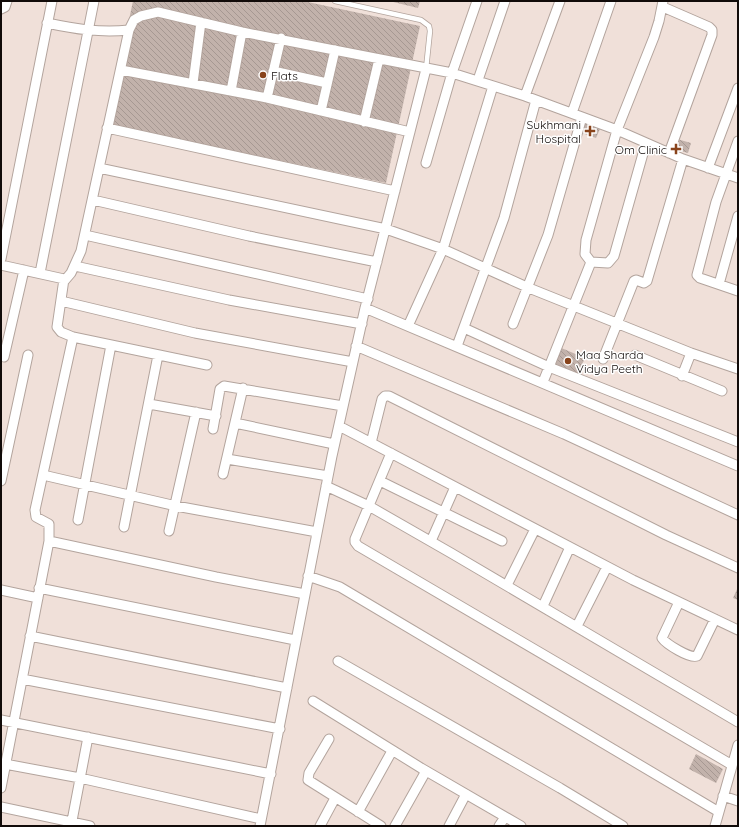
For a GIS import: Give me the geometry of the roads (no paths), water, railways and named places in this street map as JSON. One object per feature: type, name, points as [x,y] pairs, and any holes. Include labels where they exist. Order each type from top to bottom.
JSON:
[{"type":"street","points":[[1,9],[5,7],[7,1]]},
{"type":"street","points":[[1,259],[52,1]]},
{"type":"street","points":[[40,273],[94,1]]},
{"type":"street","points":[[426,163],[452,74],[477,1]]},
{"type":"street","points":[[478,80],[506,1]]},
{"type":"street","points":[[525,96],[560,1]]},
{"type":"street","points":[[572,113],[611,1]]},
{"type":"street","points":[[646,143],[614,256],[608,263],[591,262],[585,254],[586,240],[616,130],[654,37],[663,4],[709,27],[712,30],[712,35],[668,153]]},
{"type":"street","points":[[207,365],[73,337],[61,332],[57,327],[65,280],[75,266],[94,200],[107,128],[129,30],[134,20],[141,16],[150,13],[172,14],[242,32],[281,38],[478,80],[572,113],[683,159],[738,178]]},
{"type":"street","points":[[193,83],[202,22]]},
{"type":"street","points":[[47,23],[88,31],[108,32],[129,30]]},
{"type":"street","points":[[231,91],[242,32]]},
{"type":"street","points":[[267,98],[281,38]]},
{"type":"street","points":[[321,111],[335,50]]},
{"type":"street","points":[[364,122],[379,59]]},
{"type":"street","points":[[5,764],[80,778],[261,823],[280,729],[295,640],[334,444],[366,304],[426,69]]},
{"type":"street","points":[[121,70],[267,98],[410,132]]},
{"type":"street","points":[[273,71],[327,83]]},
{"type":"street","points":[[408,326],[443,249],[494,86]]},
{"type":"street","points":[[708,168],[738,88]]},
{"type":"street","points":[[457,346],[487,268],[504,218],[536,100]]},
{"type":"street","points":[[513,324],[529,288],[548,235],[582,117]]},
{"type":"street","points":[[107,128],[395,191]]},
{"type":"street","points":[[738,142],[716,202],[697,274],[700,278],[738,291]]},
{"type":"street","points":[[603,359],[634,281],[636,280],[644,283],[647,281],[683,159]]},
{"type":"street","points":[[99,168],[386,229],[443,249],[529,288],[618,322],[691,353],[738,368]]},
{"type":"street","points":[[94,200],[249,236],[377,262]]},
{"type":"street","points":[[718,284],[738,216]]},
{"type":"street","points":[[85,235],[366,304],[408,326],[738,466]]},
{"type":"street","points":[[543,382],[591,262]]},
{"type":"street","points":[[1,265],[65,280]]},
{"type":"street","points":[[75,266],[228,300],[362,324]]},
{"type":"street","points":[[4,357],[24,270]]},
{"type":"street","points":[[61,301],[195,333],[353,362]]},
{"type":"street","points":[[464,328],[549,367],[738,442]]},
{"type":"street","points":[[1,783],[49,541],[49,524],[36,517],[35,510],[73,337]]},
{"type":"street","points":[[78,520],[111,345]]},
{"type":"street","points":[[356,346],[564,434],[738,515]]},
{"type":"street","points":[[682,376],[691,353]]},
{"type":"street","points":[[1,481],[28,355]]},
{"type":"street","points":[[124,527],[158,355]]},
{"type":"street","points":[[635,355],[682,376],[722,390]]},
{"type":"street","points":[[213,429],[221,388],[229,386],[343,406]]},
{"type":"street","points":[[223,474],[242,388]]},
{"type":"street","points":[[371,443],[382,399],[383,397],[389,396],[666,535],[738,568]]},
{"type":"street","points":[[149,404],[216,416]]},
{"type":"street","points":[[169,531],[176,506],[196,412]]},
{"type":"street","points":[[235,423],[334,444]]},
{"type":"street","points":[[338,426],[607,567],[738,630]]},
{"type":"street","points":[[391,454],[355,539],[358,546],[732,765]]},
{"type":"street","points":[[227,459],[328,476]]},
{"type":"street","points":[[43,475],[131,494],[176,506],[317,532]]},
{"type":"street","points":[[380,481],[502,541]]},
{"type":"street","points":[[326,486],[369,506],[431,541],[738,722]]},
{"type":"street","points":[[431,541],[455,487]]},
{"type":"street","points":[[507,585],[536,529]]},
{"type":"street","points":[[49,541],[216,577],[305,594]]},
{"type":"street","points":[[542,606],[570,547]]},
{"type":"street","points":[[577,626],[607,567]]},
{"type":"street","points":[[308,576],[340,587],[719,812]]},
{"type":"street","points":[[40,588],[295,640]]},
{"type":"street","points":[[1,590],[38,598]]},
{"type":"street","points":[[679,602],[662,638],[665,642],[690,657],[697,656],[715,619]]},
{"type":"street","points":[[30,636],[287,688]]},
{"type":"street","points":[[338,661],[560,788],[623,826]]},
{"type":"street","points":[[22,679],[280,729]]},
{"type":"street","points":[[313,701],[392,751],[520,826]]},
{"type":"street","points":[[1,720],[271,774]]},
{"type":"street","points":[[71,824],[88,737]]},
{"type":"street","points":[[329,739],[307,777],[309,782],[358,812],[369,823],[381,826]]},
{"type":"street","points":[[715,826],[738,745]]},
{"type":"street","points":[[358,812],[392,751]]},
{"type":"street","points":[[395,826],[426,771]]},
{"type":"street","points":[[449,826],[466,794]]},
{"type":"street","points":[[723,796],[738,801]]},
{"type":"street","points":[[320,826],[335,798]]},
{"type":"street","points":[[1,807],[71,824],[90,826]]},
{"type":"street","points":[[499,826],[505,817]]},
{"type":"lane","points":[[335,1],[421,20],[426,23],[430,31],[426,69]]},
{"type":"place","name":"Flats","points":[[263,75]]},
{"type":"place","name":"Sukhmani Hospital","points":[[590,131]]},
{"type":"place","name":"Om Clinic","points":[[676,149]]},
{"type":"place","name":"Maa Sharda Vidya Peeth","points":[[568,361]]}]
